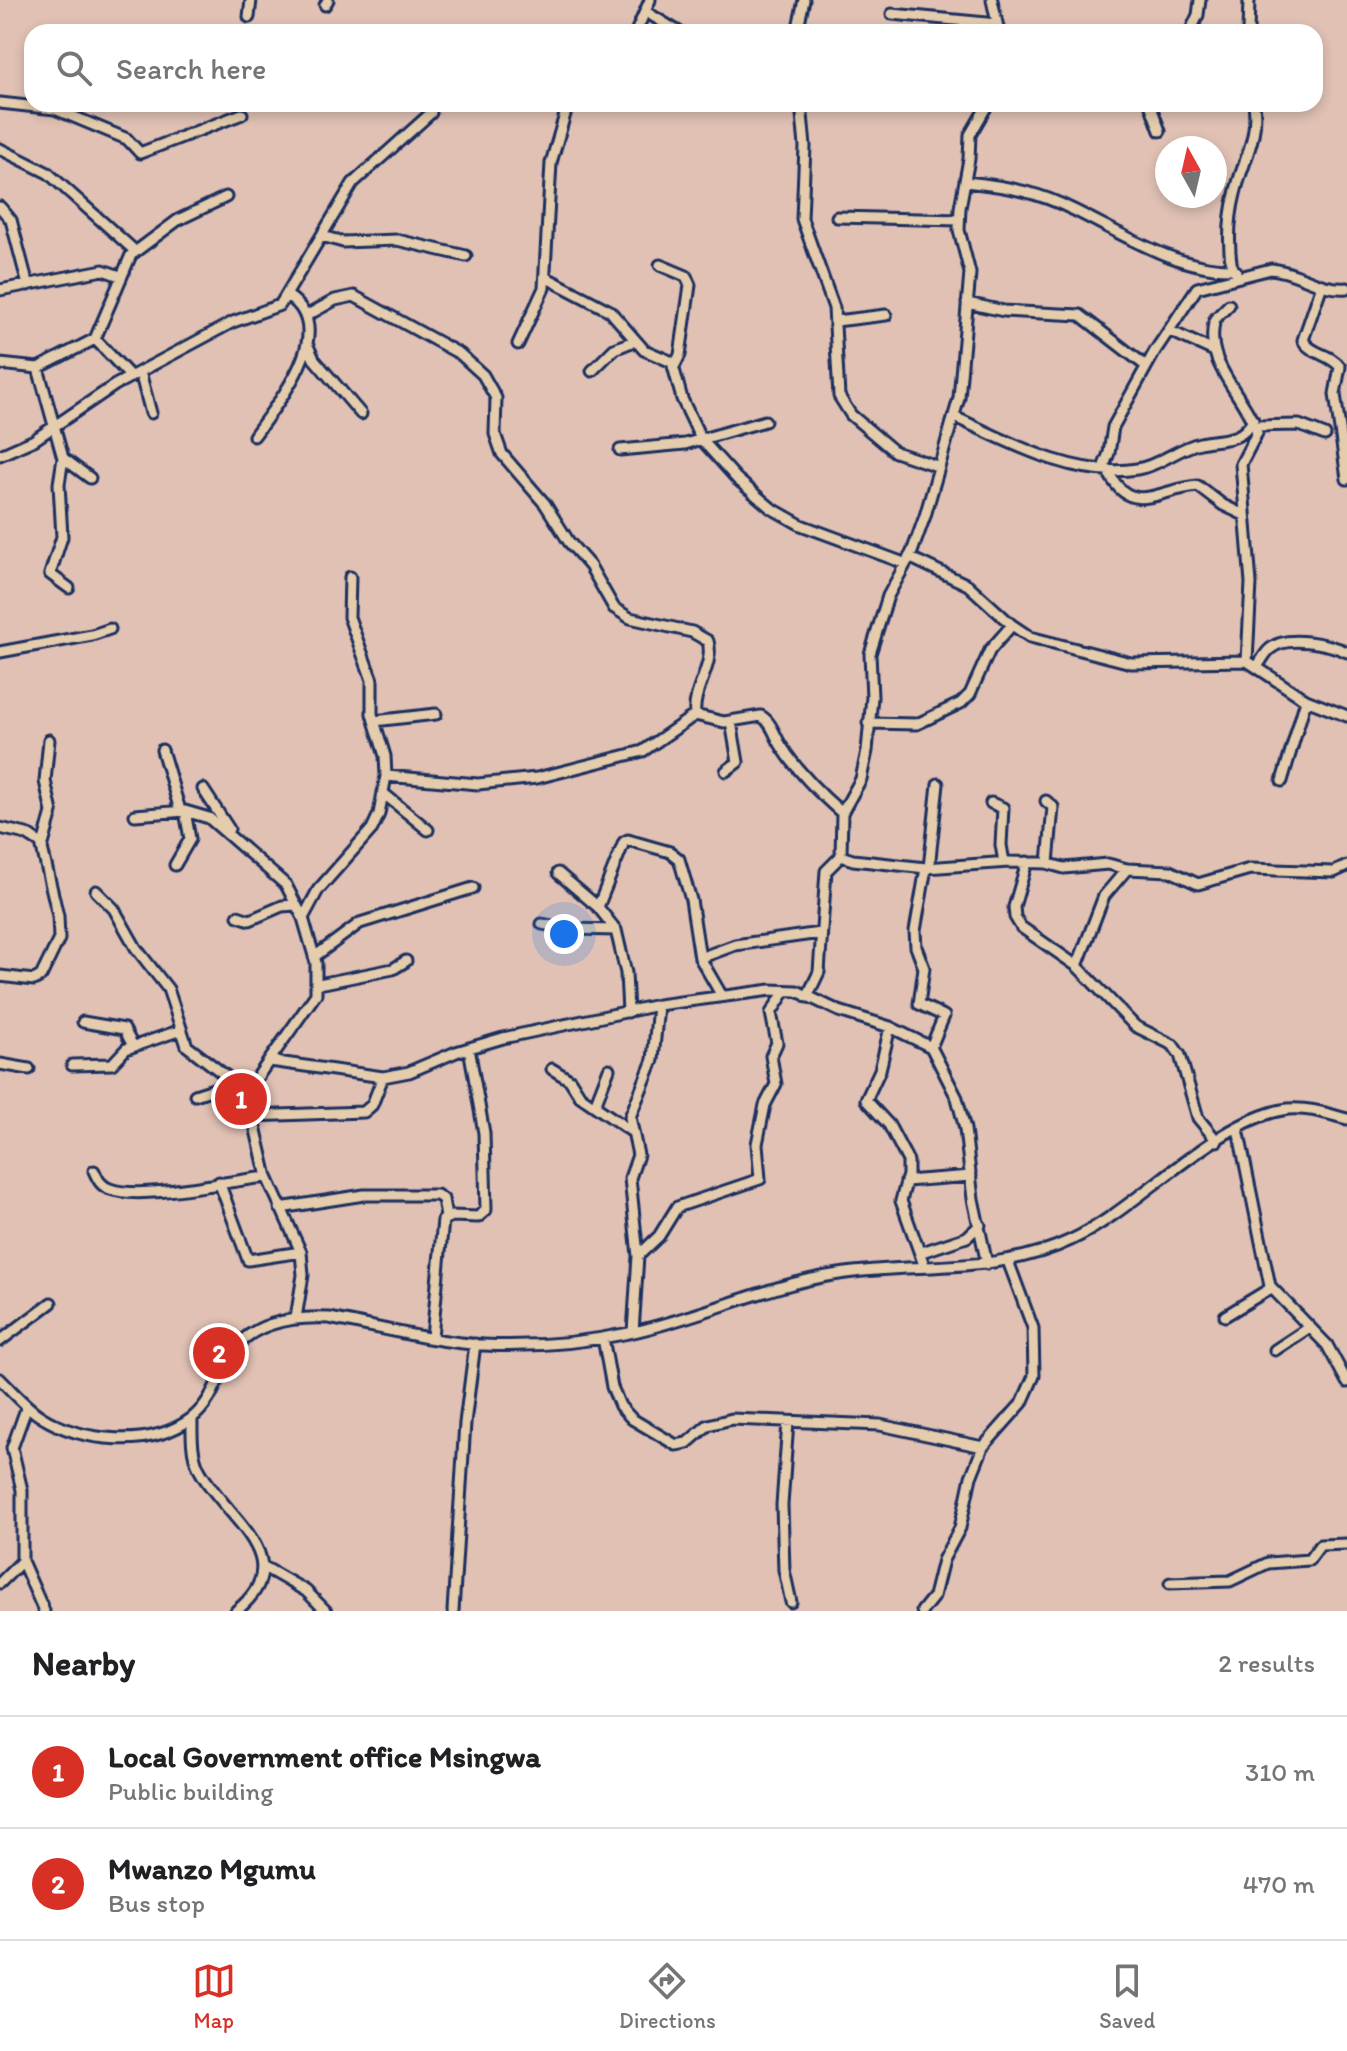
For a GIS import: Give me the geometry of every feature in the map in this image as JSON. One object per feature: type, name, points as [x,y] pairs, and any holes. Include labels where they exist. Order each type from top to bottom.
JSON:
[{"type":"street","points":[[249,17],[251,0]]},
{"type":"street","points":[[640,24],[650,0]]},
{"type":"street","points":[[799,24],[804,0]]},
{"type":"street","points":[[992,0],[997,24]]},
{"type":"street","points":[[1194,24],[1200,0]]},
{"type":"street","points":[[1248,24],[1249,0]]},
{"type":"street","points":[[646,12],[666,24]]},
{"type":"street","points":[[892,14],[968,24]]},
{"type":"street","points":[[0,103],[24,106]]},
{"type":"street","points":[[62,112],[127,139],[140,153],[242,114]]},
{"type":"street","points":[[518,344],[538,305],[545,277],[551,163],[566,112]]},
{"type":"street","points":[[802,112],[805,146],[802,219],[827,283],[836,321],[837,382],[843,405],[895,452],[937,466]]},
{"type":"street","points":[[807,997],[819,972],[826,871],[841,856],[842,813],[861,779],[872,697],[870,654],[888,596],[925,516],[937,466],[955,417],[964,363],[970,273],[959,220],[971,131],[983,112]]},
{"type":"street","points":[[1153,112],[1160,131]]},
{"type":"street","points":[[1232,269],[1229,240],[1233,207],[1255,137],[1254,112]]},
{"type":"street","points":[[0,455],[34,440],[131,377],[233,322],[274,309],[288,296],[353,183],[431,113]]},
{"type":"street","points":[[0,149],[48,173],[135,251]]},
{"type":"street","points":[[965,182],[1041,196],[1157,250],[1211,267],[1232,269],[1242,275]]},
{"type":"street","points":[[0,364],[38,368],[66,357],[95,339],[125,261],[178,220],[226,197]]},
{"type":"street","points":[[0,207],[11,220],[28,285]]},
{"type":"street","points":[[837,217],[959,220]]},
{"type":"street","points":[[322,236],[343,242],[397,240],[466,256]]},
{"type":"street","points":[[660,265],[686,276],[690,285],[680,355],[675,365],[682,399],[701,439],[737,479],[779,513],[810,529],[907,560],[968,585],[1030,637],[1131,663],[1247,661],[1258,665],[1306,700],[1347,716]]},
{"type":"street","points":[[0,290],[103,270],[120,276]]},
{"type":"street","points":[[1244,515],[1223,505],[1198,486],[1132,498],[1120,490],[1105,469],[1113,427],[1146,366],[1197,288],[1242,275],[1284,270],[1322,285],[1347,288]]},
{"type":"street","points":[[545,277],[610,311],[634,341],[675,365]]},
{"type":"street","points":[[1322,285],[1303,340],[1306,346],[1335,360],[1340,367]]},
{"type":"street","points":[[288,296],[301,306],[306,316],[308,346],[314,359],[361,414]]},
{"type":"street","points":[[306,316],[335,300],[354,296],[470,361],[493,390],[495,434],[502,454],[545,504],[569,542],[590,566],[614,608],[630,618],[692,632],[708,641],[710,654],[694,696],[695,715]]},
{"type":"street","points":[[967,303],[1004,311],[1080,315],[1146,366]]},
{"type":"street","points":[[1229,305],[1215,319],[1214,351],[1222,374],[1254,423],[1256,441],[1241,464],[1251,583],[1247,661]]},
{"type":"street","points":[[836,321],[886,315]]},
{"type":"street","points":[[1170,331],[1214,351]]},
{"type":"street","points":[[95,339],[131,377]]},
{"type":"street","points":[[592,371],[614,349],[634,341]]},
{"type":"street","points":[[254,436],[299,369],[308,346]]},
{"type":"street","points":[[1346,355],[1340,367],[1335,401],[1347,479]]},
{"type":"street","points":[[38,368],[63,458],[59,484],[62,537],[50,574],[69,588]]},
{"type":"street","points":[[140,372],[151,413]]},
{"type":"street","points":[[955,417],[1017,445],[1068,462],[1105,469],[1140,469],[1198,443],[1232,440],[1254,423],[1299,425],[1325,435]]},
{"type":"street","points":[[620,450],[685,444],[765,421]]},
{"type":"street","points":[[63,458],[90,478]]},
{"type":"street","points":[[303,918],[318,890],[372,829],[386,776],[383,748],[374,721],[372,680],[349,617],[350,577]]},
{"type":"street","points":[[868,723],[917,724],[961,703],[970,694],[990,650],[1012,625]]},
{"type":"street","points":[[0,652],[110,629]]},
{"type":"street","points":[[1258,665],[1271,648],[1288,643],[1327,645],[1347,652]]},
{"type":"street","points":[[1282,781],[1306,700]]},
{"type":"street","points":[[374,721],[436,714]]},
{"type":"street","points":[[386,776],[478,784],[537,778],[643,751],[695,715],[731,722],[765,717],[791,759],[842,813]]},
{"type":"street","points":[[726,771],[738,762],[731,722]]},
{"type":"street","points":[[0,976],[34,980],[41,976],[59,939],[60,928],[42,844],[52,812],[45,781],[49,740]]},
{"type":"street","points":[[162,750],[190,839],[175,865]]},
{"type":"street","points":[[931,1047],[944,1016],[922,1006],[918,999],[924,968],[916,947],[915,931],[928,868],[938,784]]},
{"type":"street","points":[[203,789],[233,836]]},
{"type":"street","points":[[383,793],[428,830]]},
{"type":"street","points":[[1046,801],[1053,807],[1048,863]]},
{"type":"street","points":[[991,803],[1003,808],[1001,845],[1004,862]]},
{"type":"street","points":[[135,815],[182,810],[209,818],[286,885],[303,918],[319,984],[316,994],[247,1092],[267,1177],[301,1252],[303,1275],[296,1318]]},
{"type":"street","points":[[0,828],[26,834],[42,844]]},
{"type":"street","points":[[598,907],[625,841],[670,852],[682,867],[695,918],[700,958],[722,996]]},
{"type":"street","points":[[841,856],[928,868],[1004,862],[1048,863],[1064,868],[1108,864],[1127,869],[1170,871],[1198,884],[1250,869],[1334,872],[1347,866]]},
{"type":"street","points":[[1027,862],[1019,886],[1015,917],[1027,933],[1077,966],[1135,1026],[1173,1045],[1180,1055],[1198,1118],[1217,1141]]},
{"type":"street","points":[[1077,966],[1104,896],[1127,869]]},
{"type":"street","points":[[558,873],[598,907],[616,930],[626,973],[628,1012]]},
{"type":"street","points":[[314,957],[360,923],[473,888]]},
{"type":"street","points":[[96,891],[114,909],[136,948],[168,989],[187,1046],[247,1092]]},
{"type":"street","points":[[238,916],[250,920],[282,906],[296,905]]},
{"type":"street","points":[[542,924],[569,929],[616,930]]},
{"type":"street","points":[[700,958],[735,945],[820,933]]},
{"type":"street","points":[[319,984],[393,969],[406,961]]},
{"type":"street","points":[[638,1256],[659,1236],[677,1207],[760,1179],[757,1144],[765,1105],[776,1084],[771,1056],[777,1043],[771,1013],[785,991]]},
{"type":"street","points":[[270,1061],[383,1077],[409,1072],[469,1048],[658,1005],[722,996],[797,991],[890,1027],[931,1047],[957,1098],[987,1264]]},
{"type":"street","points":[[633,1332],[638,1256],[630,1178],[638,1155],[631,1110],[653,1060],[658,1005]]},
{"type":"street","points":[[83,1022],[124,1029],[133,1046]]},
{"type":"street","points":[[890,1027],[880,1070],[866,1100],[889,1125],[903,1148],[910,1168],[901,1192],[902,1209],[922,1252],[924,1265]]},
{"type":"street","points":[[72,1065],[112,1064],[133,1046],[181,1030]]},
{"type":"street","points":[[446,1217],[478,1217],[486,1210],[484,1133],[469,1048]]},
{"type":"street","points":[[0,1064],[29,1069]]},
{"type":"street","points":[[552,1069],[570,1080],[577,1093],[634,1134]]},
{"type":"street","points":[[595,1105],[609,1069]]},
{"type":"street","points":[[251,1116],[364,1112],[372,1105],[383,1077]]},
{"type":"street","points":[[195,1095],[232,1083]]},
{"type":"street","points":[[0,1379],[27,1406],[61,1427],[89,1436],[113,1438],[158,1433],[192,1418],[215,1390],[236,1347],[262,1327],[296,1318],[329,1318],[475,1344],[551,1344],[603,1338],[633,1332],[788,1284],[872,1269],[987,1264],[1049,1250],[1096,1227],[1217,1141],[1264,1115],[1291,1109],[1347,1119]]},
{"type":"street","points":[[1238,1129],[1256,1205],[1264,1270],[1271,1288],[1334,1354],[1347,1382]]},
{"type":"street","points":[[94,1171],[100,1183],[114,1191],[154,1190],[267,1177]]},
{"type":"street","points":[[906,1181],[971,1176]]},
{"type":"street","points":[[219,1182],[248,1260],[301,1252]]},
{"type":"street","points":[[280,1208],[364,1195],[437,1195],[443,1199],[446,1217],[440,1236],[432,1337]]},
{"type":"street","points":[[922,1252],[967,1237],[980,1225]]},
{"type":"street","points":[[922,1611],[934,1596],[943,1560],[960,1528],[971,1477],[983,1447],[1022,1403],[1036,1364],[1030,1315],[1008,1261]]},
{"type":"street","points":[[1225,1316],[1271,1288]]},
{"type":"street","points":[[0,1341],[51,1303]]},
{"type":"street","points":[[1275,1350],[1310,1327]]},
{"type":"street","points":[[603,1338],[612,1387],[620,1406],[632,1419],[676,1445],[687,1443],[708,1425],[727,1419],[880,1425],[983,1447]]},
{"type":"street","points":[[453,1611],[465,1423],[475,1344]]},
{"type":"street","points":[[27,1406],[13,1434],[12,1448],[23,1501],[22,1561],[44,1611]]},
{"type":"street","points":[[192,1418],[192,1443],[199,1468],[250,1537],[264,1567],[306,1591],[326,1611]]},
{"type":"street","points":[[788,1422],[782,1505],[784,1570],[791,1602]]},
{"type":"street","points":[[1170,1583],[1230,1581],[1249,1569],[1268,1563],[1304,1561],[1320,1545],[1347,1544]]},
{"type":"street","points":[[0,1583],[22,1561]]},
{"type":"street","points":[[236,1611],[258,1590],[264,1567]]},
{"type":"place","name":"Local Government office Msingwa","points":[[241,1099]]},
{"type":"place","name":"Mwanzo Mgumu","points":[[219,1353]]}]
